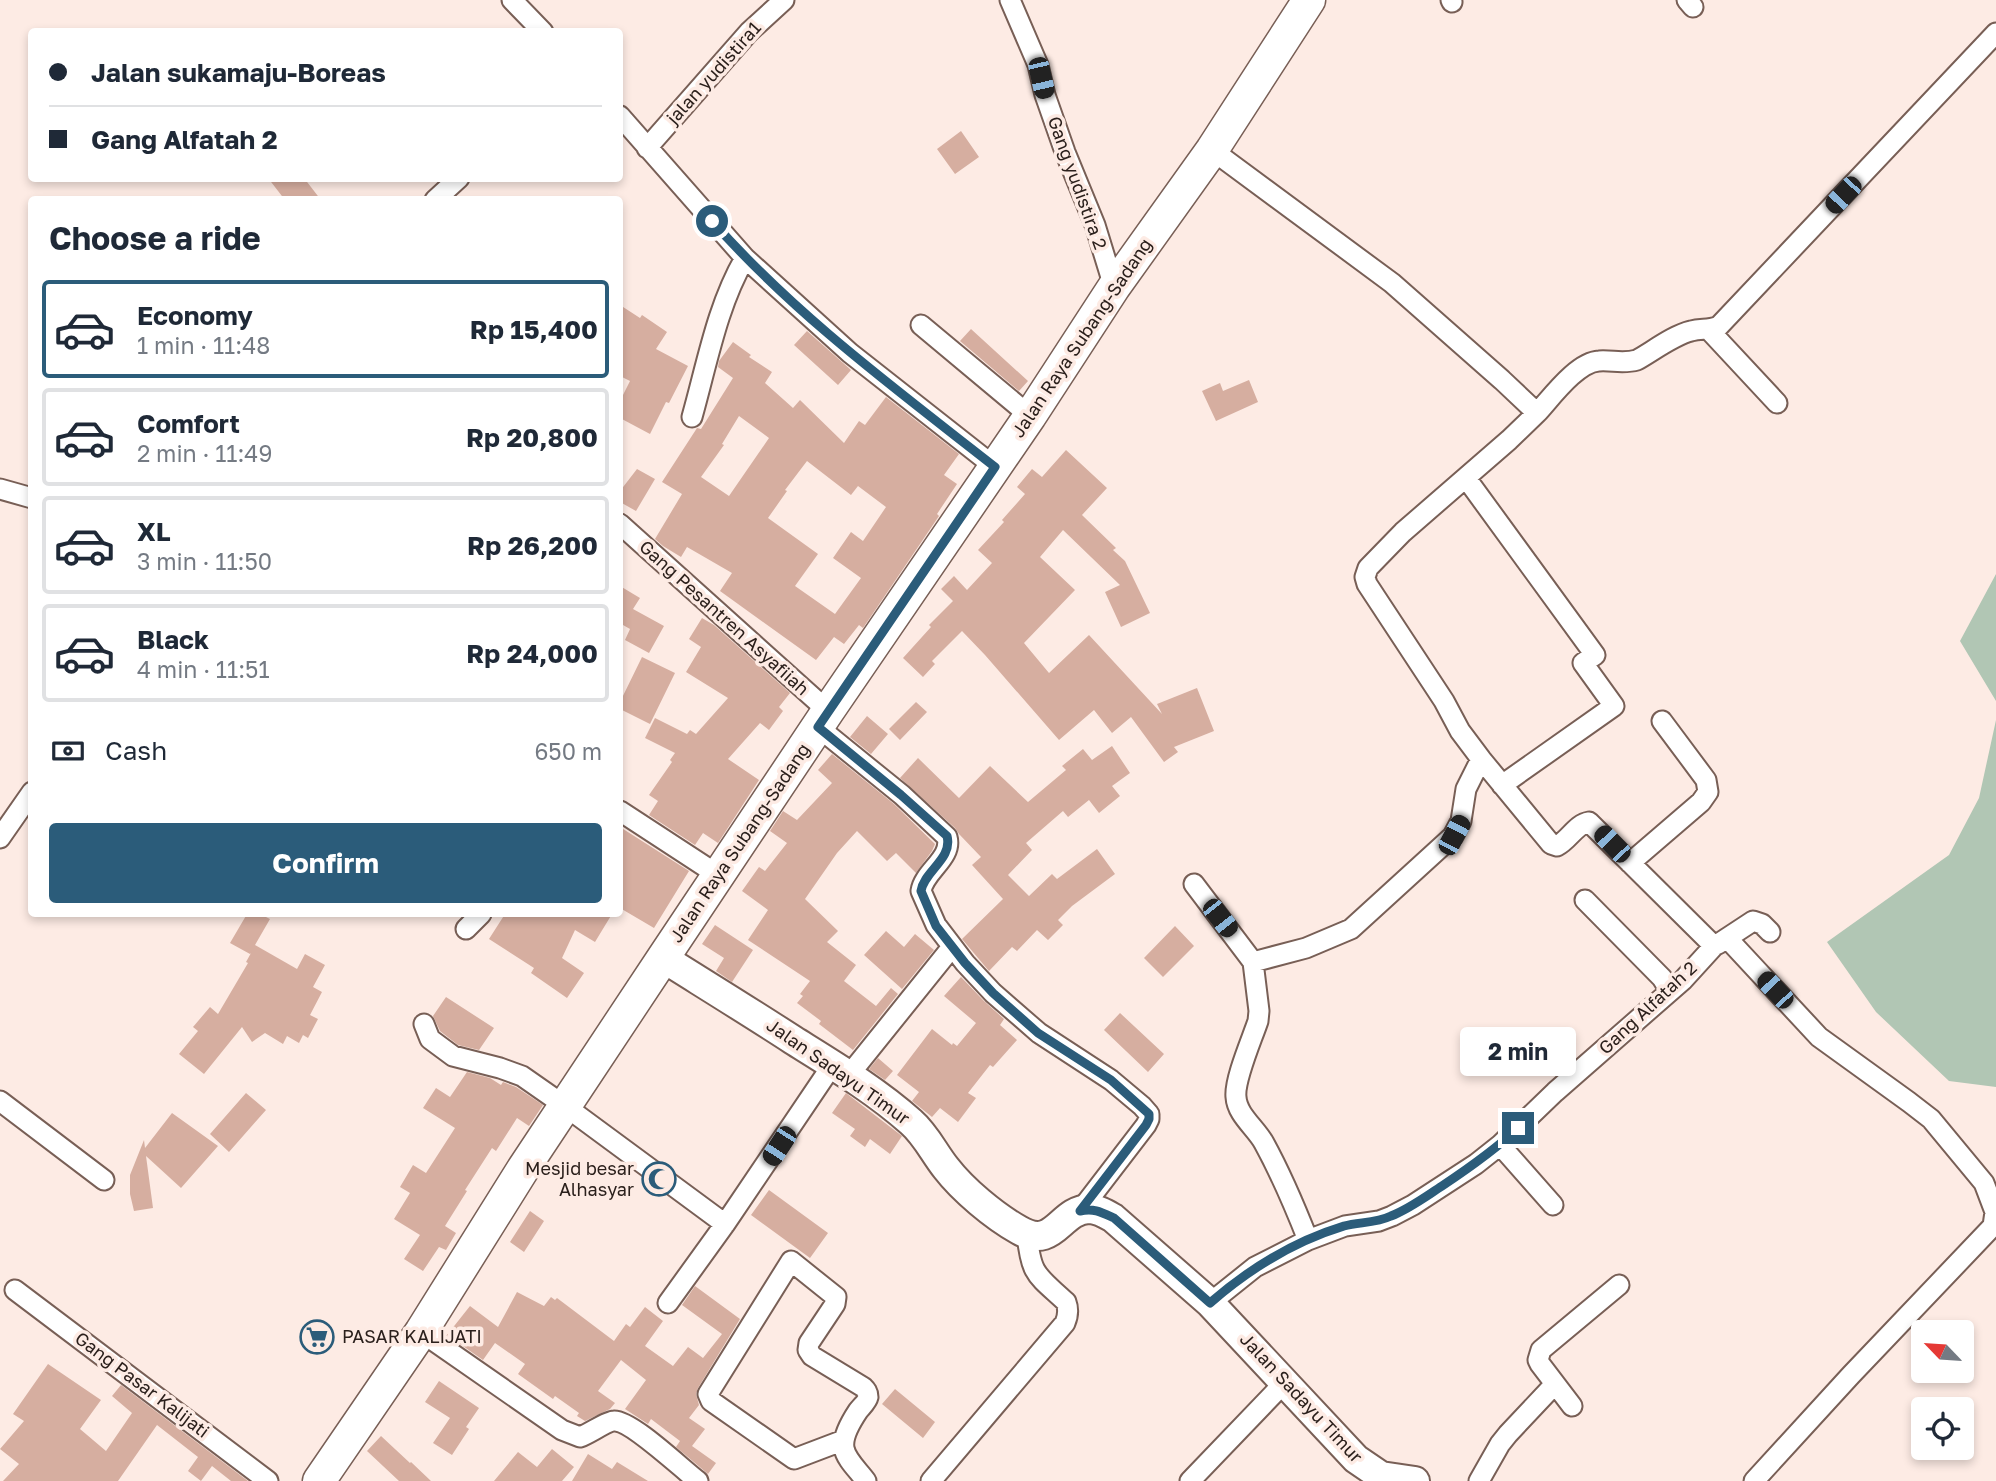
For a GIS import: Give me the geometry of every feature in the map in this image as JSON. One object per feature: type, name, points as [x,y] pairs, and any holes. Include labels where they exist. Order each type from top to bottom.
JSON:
[{"type":"main road","name":"Jalan Raya Subang-Sadang","points":[[319,1481],[421,1332],[523,1169],[718,875],[1030,416],[1114,287],[1212,150],[1309,0]]},
{"type":"street","points":[[512,0],[539,28]]},
{"type":"street","name":"jalan yudistira1","points":[[647,148],[749,32],[784,0]]},
{"type":"street","name":"Gang yudistira 2","points":[[1010,0],[1038,65],[1045,95],[1095,225],[1114,287]]},
{"type":"street","points":[[1754,1481],[1993,1226],[1996,1212],[1984,1183],[1931,1119],[1819,1037],[1721,942],[1630,863],[1589,822],[1583,823],[1564,843],[1557,846],[1551,844],[1460,731],[1444,701],[1365,577],[1368,568],[1403,533],[1509,440],[1578,370],[1598,361],[1637,360],[1685,333],[1719,326],[1996,33]]},
{"type":"street","points":[[623,120],[745,258],[850,353],[995,467]]},
{"type":"street","points":[[1212,150],[1392,284],[1537,413]]},
{"type":"street","points":[[439,196],[454,182]]},
{"type":"street","points":[[692,417],[724,301],[745,258]]},
{"type":"street","points":[[921,325],[1030,416]]},
{"type":"street","points":[[1709,330],[1777,403]]},
{"type":"street","points":[[1466,478],[1595,655],[1583,663],[1614,706],[1502,785]]},
{"type":"street","points":[[0,489],[28,497]]},
{"type":"street","name":"Gang Pesantren Asyafiiah","points":[[623,527],[947,836],[949,842],[945,854],[925,880],[921,891],[936,926],[952,947]]},
{"type":"street","points":[[1630,863],[1701,802],[1708,792],[1706,780],[1662,721]]},
{"type":"street","points":[[1253,962],[1306,948],[1351,929],[1454,835],[1461,821],[1466,789],[1481,759]]},
{"type":"street","points":[[0,838],[28,798]]},
{"type":"street","points":[[623,813],[718,875]]},
{"type":"street","points":[[1194,884],[1253,962],[1258,1020],[1236,1086],[1236,1102],[1262,1140],[1308,1240]]},
{"type":"street","points":[[1585,900],[1661,978],[1670,991]]},
{"type":"street","points":[[466,929],[478,917]]},
{"type":"street","name":"Gang Alfatah 2","points":[[1210,1303],[1255,1267],[1308,1240],[1345,1226],[1379,1221],[1392,1216],[1476,1164],[1500,1146],[1555,1092],[1670,991],[1721,942],[1753,921],[1762,924],[1770,932]]},
{"type":"street","points":[[668,1303],[841,1070],[952,947],[993,993],[1038,1033],[1111,1080],[1149,1114],[1149,1119],[1080,1211],[1053,1232],[1043,1236],[1027,1234],[1032,1266],[1036,1274],[1066,1303],[1069,1308],[1068,1317],[931,1481]]},
{"type":"street","name":"Jalan Sadayu Timur","points":[[663,958],[841,1070],[912,1123],[960,1182],[982,1203],[1027,1234]]},
{"type":"street","points":[[424,1024],[430,1040],[453,1056],[522,1076],[725,1224]]},
{"type":"street","points":[[0,1101],[104,1180]]},
{"type":"street","points":[[1500,1146],[1553,1205]]},
{"type":"street","name":"Jalan Sadayu Timur","points":[[1080,1211],[1100,1211],[1114,1218],[1210,1303],[1333,1436],[1371,1471],[1391,1479],[1415,1481]]},
{"type":"street","points":[[844,1440],[794,1459],[711,1401],[708,1394],[791,1261],[836,1297],[835,1304],[809,1343],[809,1353],[863,1387],[868,1394],[844,1440],[847,1457],[866,1481]]},
{"type":"street","points":[[1572,1406],[1538,1360],[1541,1350],[1619,1285]]},
{"type":"street","name":"Gang Pasar Kalijati","points":[[15,1290],[268,1481]]},
{"type":"street","points":[[421,1332],[562,1430],[580,1437],[611,1420],[620,1421],[637,1431],[698,1481]]},
{"type":"street","points":[[1190,1481],[1285,1382]]},
{"type":"street","points":[[1479,1481],[1500,1444],[1555,1384]]},
{"type":"green space","points":[[1996,574],[1996,701],[1960,641]]},
{"type":"green space","points":[[1996,720],[1996,1087],[1949,1081],[1876,1012],[1827,942],[1949,855],[1979,798]]},
{"type":"building","points":[[961,131],[979,157],[955,174],[937,149]]},
{"type":"building","points":[[271,182],[307,182],[318,196],[282,196]]},
{"type":"building","points":[[623,307],[640,318],[642,315],[667,332],[656,349],[688,366],[650,434],[623,420],[623,395],[630,381],[623,378]]},
{"type":"building","points":[[971,329],[1028,381],[1019,391],[960,341]]},
{"type":"building","points":[[807,331],[851,370],[838,385],[794,345]]},
{"type":"building","points":[[733,342],[751,355],[749,357],[772,372],[765,383],[793,408],[800,400],[844,443],[859,421],[865,425],[886,397],[959,454],[944,475],[957,484],[937,514],[939,516],[863,628],[859,625],[844,644],[834,637],[816,660],[720,591],[732,573],[687,547],[681,557],[655,539],[682,494],[662,482],[697,428],[701,429],[733,378],[718,367],[719,361]],"holes":[[[739,416],[769,438],[729,496],[701,477],[724,445],[722,444]],[[807,461],[851,495],[858,486],[886,507],[863,541],[851,532],[833,558],[861,578],[835,614],[795,586],[818,554],[768,518]]]},
{"type":"building","points":[[1249,380],[1258,402],[1216,421],[1202,391],[1220,383],[1223,391]]},
{"type":"building","points":[[1066,450],[1107,488],[1082,515],[1116,548],[1113,550],[1125,561],[1150,613],[1121,627],[1105,592],[1120,585],[1063,530],[1040,557],[1075,590],[1024,643],[1049,673],[1089,635],[1162,714],[1157,704],[1197,688],[1214,731],[1174,747],[1178,752],[1164,762],[1131,717],[1112,733],[1094,710],[1059,740],[962,631],[932,661],[935,664],[923,677],[903,658],[931,627],[929,625],[953,601],[941,589],[954,576],[967,590],[992,563],[978,550],[1025,494],[1017,487],[1032,469],[1042,477]]},
{"type":"building","points":[[637,469],[655,479],[636,511],[623,504],[623,487]]},
{"type":"building","points":[[623,588],[640,598],[633,609],[664,626],[649,653],[625,640],[630,629],[623,625]]},
{"type":"building","points":[[702,618],[714,625],[790,693],[779,707],[783,711],[769,730],[760,723],[728,759],[759,780],[718,843],[703,833],[695,845],[649,815],[658,801],[649,795],[672,762],[670,760],[675,753],[645,738],[655,718],[687,734],[690,730],[696,734],[728,698],[686,672],[701,647],[689,639]]},
{"type":"building","points":[[642,657],[675,673],[650,724],[623,710],[623,696]]},
{"type":"building","points":[[916,702],[927,712],[900,740],[889,729]]},
{"type":"building","points":[[867,716],[888,734],[871,754],[850,737]]},
{"type":"building","points":[[1112,746],[1130,773],[1112,786],[1120,796],[1099,813],[1089,800],[1068,817],[1063,811],[1026,843],[1032,850],[1008,875],[1029,896],[1052,874],[1057,879],[1097,849],[1115,874],[1072,906],[1058,920],[1063,925],[1048,940],[1037,930],[1017,951],[1012,947],[989,971],[962,939],[1003,899],[972,865],[981,857],[955,828],[900,778],[918,758],[959,798],[990,766],[1028,802],[1066,770],[1062,766],[1083,749],[1092,760]]},
{"type":"building","points":[[832,754],[894,804],[935,844],[916,873],[896,853],[887,861],[857,831],[837,853],[805,899],[838,931],[827,942],[856,965],[844,981],[876,1006],[891,988],[898,994],[853,1050],[797,1003],[810,981],[748,940],[768,910],[742,891],[759,867],[765,871],[787,843],[770,831],[783,811],[797,820],[832,783],[818,770]]},
{"type":"building","points":[[623,829],[689,871],[654,928],[623,910]]},
{"type":"building","points":[[245,917],[266,917],[270,919],[255,945],[297,969],[305,954],[325,965],[313,987],[322,992],[310,1015],[318,1019],[308,1038],[303,1035],[299,1043],[287,1036],[283,1044],[265,1033],[252,1042],[242,1027],[204,1074],[179,1054],[198,1031],[193,1027],[210,1007],[218,1014],[248,963],[246,962],[251,953],[230,943]]},
{"type":"building","points":[[503,917],[610,917],[595,942],[575,930],[562,958],[584,973],[567,998],[531,973],[534,968],[489,939]]},
{"type":"building","points":[[715,925],[753,950],[732,982],[716,971],[724,958],[702,944]]},
{"type":"building","points":[[1175,926],[1194,946],[1163,977],[1144,958]]},
{"type":"building","points":[[886,931],[904,947],[915,934],[934,950],[902,989],[864,955]]},
{"type":"building","points":[[961,977],[1004,1019],[1000,1025],[1017,1040],[993,1067],[990,1065],[968,1093],[976,1098],[958,1122],[940,1108],[932,1117],[912,1101],[919,1092],[897,1075],[932,1029],[957,1046],[976,1023],[944,996]]},
{"type":"building","points":[[446,997],[494,1028],[479,1050],[458,1045],[440,1031],[433,1016]]},
{"type":"building","points":[[1120,1013],[1164,1054],[1148,1072],[1104,1030]]},
{"type":"building","points":[[878,1058],[893,1071],[885,1080],[869,1069]]},
{"type":"building","points":[[467,1072],[490,1078],[501,1085],[503,1082],[516,1087],[543,1105],[529,1126],[517,1118],[496,1151],[492,1148],[445,1226],[456,1233],[446,1250],[439,1247],[423,1271],[404,1259],[420,1235],[394,1219],[410,1193],[400,1187],[413,1165],[426,1173],[455,1128],[423,1108],[436,1088],[450,1097]]},
{"type":"building","points":[[246,1093],[266,1110],[229,1152],[210,1134]]},
{"type":"building","points":[[846,1093],[902,1136],[890,1154],[870,1139],[865,1147],[850,1136],[855,1129],[832,1113]]},
{"type":"building","points":[[172,1113],[218,1146],[181,1188],[146,1156],[153,1208],[134,1211],[130,1175],[144,1140],[145,1148]]},
{"type":"building","points":[[769,1190],[828,1233],[810,1258],[751,1215]]},
{"type":"building","points":[[530,1211],[544,1221],[524,1252],[510,1242]]},
{"type":"building","points":[[695,1286],[740,1319],[698,1388],[696,1394],[699,1405],[689,1418],[705,1429],[692,1446],[716,1463],[708,1474],[676,1447],[680,1441],[651,1419],[648,1424],[625,1409],[646,1380],[621,1360],[598,1391],[615,1403],[610,1409],[585,1421],[577,1416],[579,1413],[555,1396],[553,1399],[518,1374],[525,1364],[495,1343],[483,1360],[447,1335],[470,1306],[498,1327],[517,1292],[544,1306],[551,1297],[555,1300],[557,1298],[614,1341],[626,1324],[630,1327],[645,1307],[663,1321],[645,1346],[673,1366],[688,1347],[703,1358],[722,1334],[682,1305]]},
{"type":"building","points":[[48,1364],[101,1400],[80,1429],[106,1451],[132,1413],[112,1396],[121,1385],[248,1481],[231,1481],[212,1466],[201,1481],[188,1471],[198,1457],[157,1425],[118,1481],[3,1481],[19,1464],[0,1449],[24,1421],[13,1414]]},
{"type":"building","points":[[439,1381],[479,1408],[452,1455],[433,1443],[450,1418],[425,1402]]},
{"type":"building","points":[[895,1389],[935,1422],[923,1438],[882,1404]]},
{"type":"building","points":[[381,1436],[431,1481],[399,1481],[367,1451]]},
{"type":"building","points":[[552,1449],[574,1467],[562,1481],[494,1481],[518,1452],[537,1467]]},
{"type":"building","points":[[588,1454],[612,1469],[617,1462],[648,1481],[572,1481]]},
{"type":"place","name":"Mesjid besar Alhasyar","points":[[659,1179]]},
{"type":"place","name":"PASAR KALIJATI","points":[[317,1337]]},
{"type":"route","points":[[712,221],[745,258],[850,353],[995,467],[818,727],[947,836],[948,848],[925,880],[921,891],[936,926],[965,963],[993,993],[1038,1033],[1111,1080],[1149,1114],[1146,1125],[1080,1211],[1100,1211],[1114,1218],[1210,1303],[1255,1267],[1308,1240],[1345,1226],[1379,1221],[1413,1205],[1476,1164],[1518,1128]]}]
